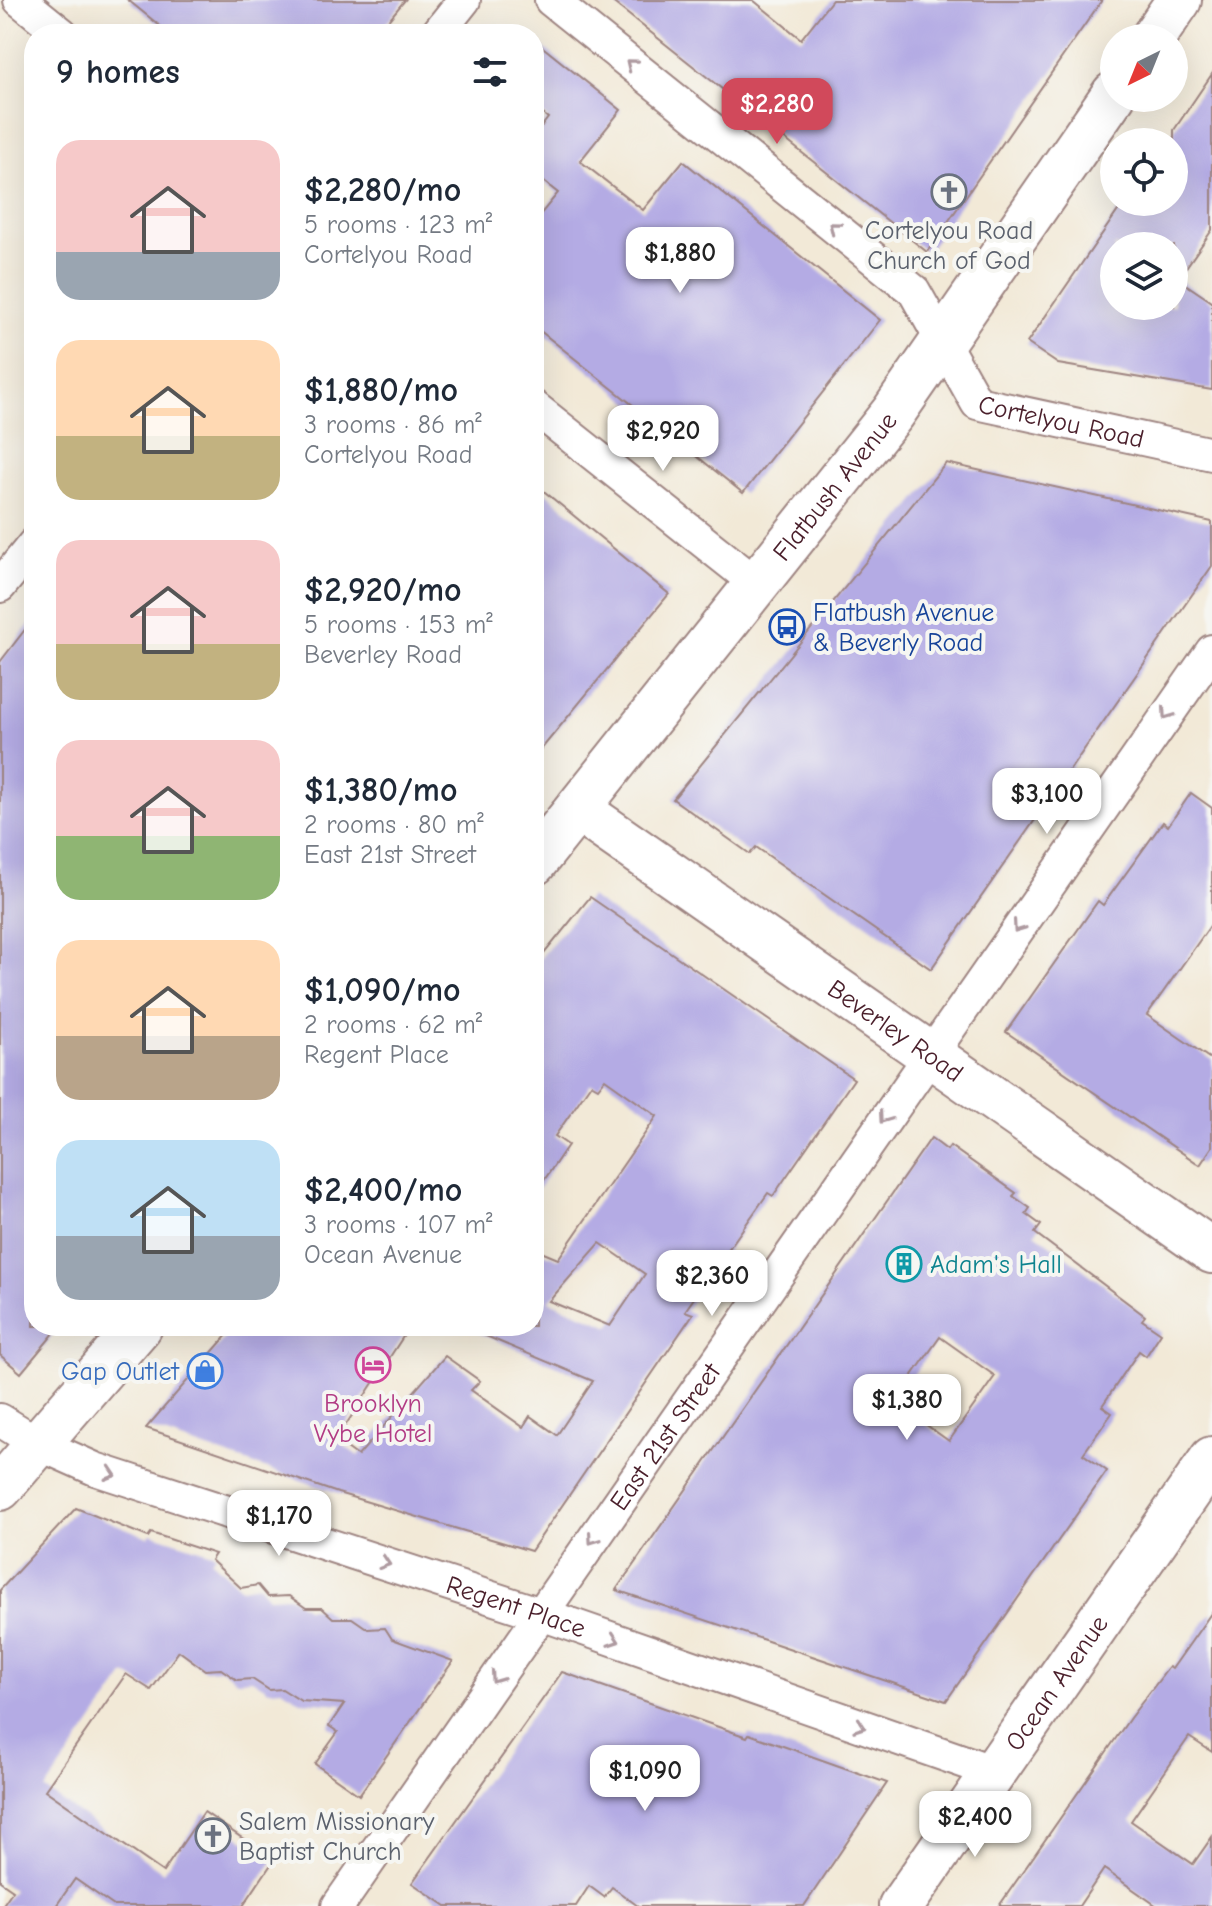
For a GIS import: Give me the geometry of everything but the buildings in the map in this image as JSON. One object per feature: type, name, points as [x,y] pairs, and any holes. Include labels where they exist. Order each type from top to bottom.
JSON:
[{"type":"main road","points":[[1163,24],[1179,0]]},
{"type":"main road","name":"Flatbush Avenue","points":[[544,851],[893,413],[1102,112]]},
{"type":"main road","name":"Beverley Road","points":[[579,810],[1212,1251]]},
{"type":"main road","points":[[0,1488],[131,1336]]},
{"type":"main road","name":"Ocean Avenue","points":[[901,1906],[1212,1459]]},
{"type":"street","points":[[20,0],[50,24]]},
{"type":"street","points":[[445,24],[464,0]]},
{"type":"street","name":"Cortelyou Road","points":[[551,0],[914,291],[977,403],[1212,454]]},
{"type":"street","points":[[544,415],[757,584]]},
{"type":"street","points":[[0,586],[24,558]]},
{"type":"street","name":"East 21st Street","points":[[338,1906],[1212,651]]},
{"type":"street","name":"Regent Place","points":[[0,1420],[39,1444],[95,1469],[541,1614],[994,1772]]},
{"type":"place","name":"Cortelyou Road Church of God","points":[[949,192]]},
{"type":"place","name":"Flatbush Avenue & Beverly Road","points":[[787,627]]},
{"type":"place","name":"Adam's Hall","points":[[904,1264]]},
{"type":"place","name":"Brooklyn Vybe Hotel","points":[[373,1365]]},
{"type":"place","name":"Gap Outlet","points":[[205,1371]]},
{"type":"place","name":"Salem Missionary Baptist Church","points":[[213,1836]]}]
